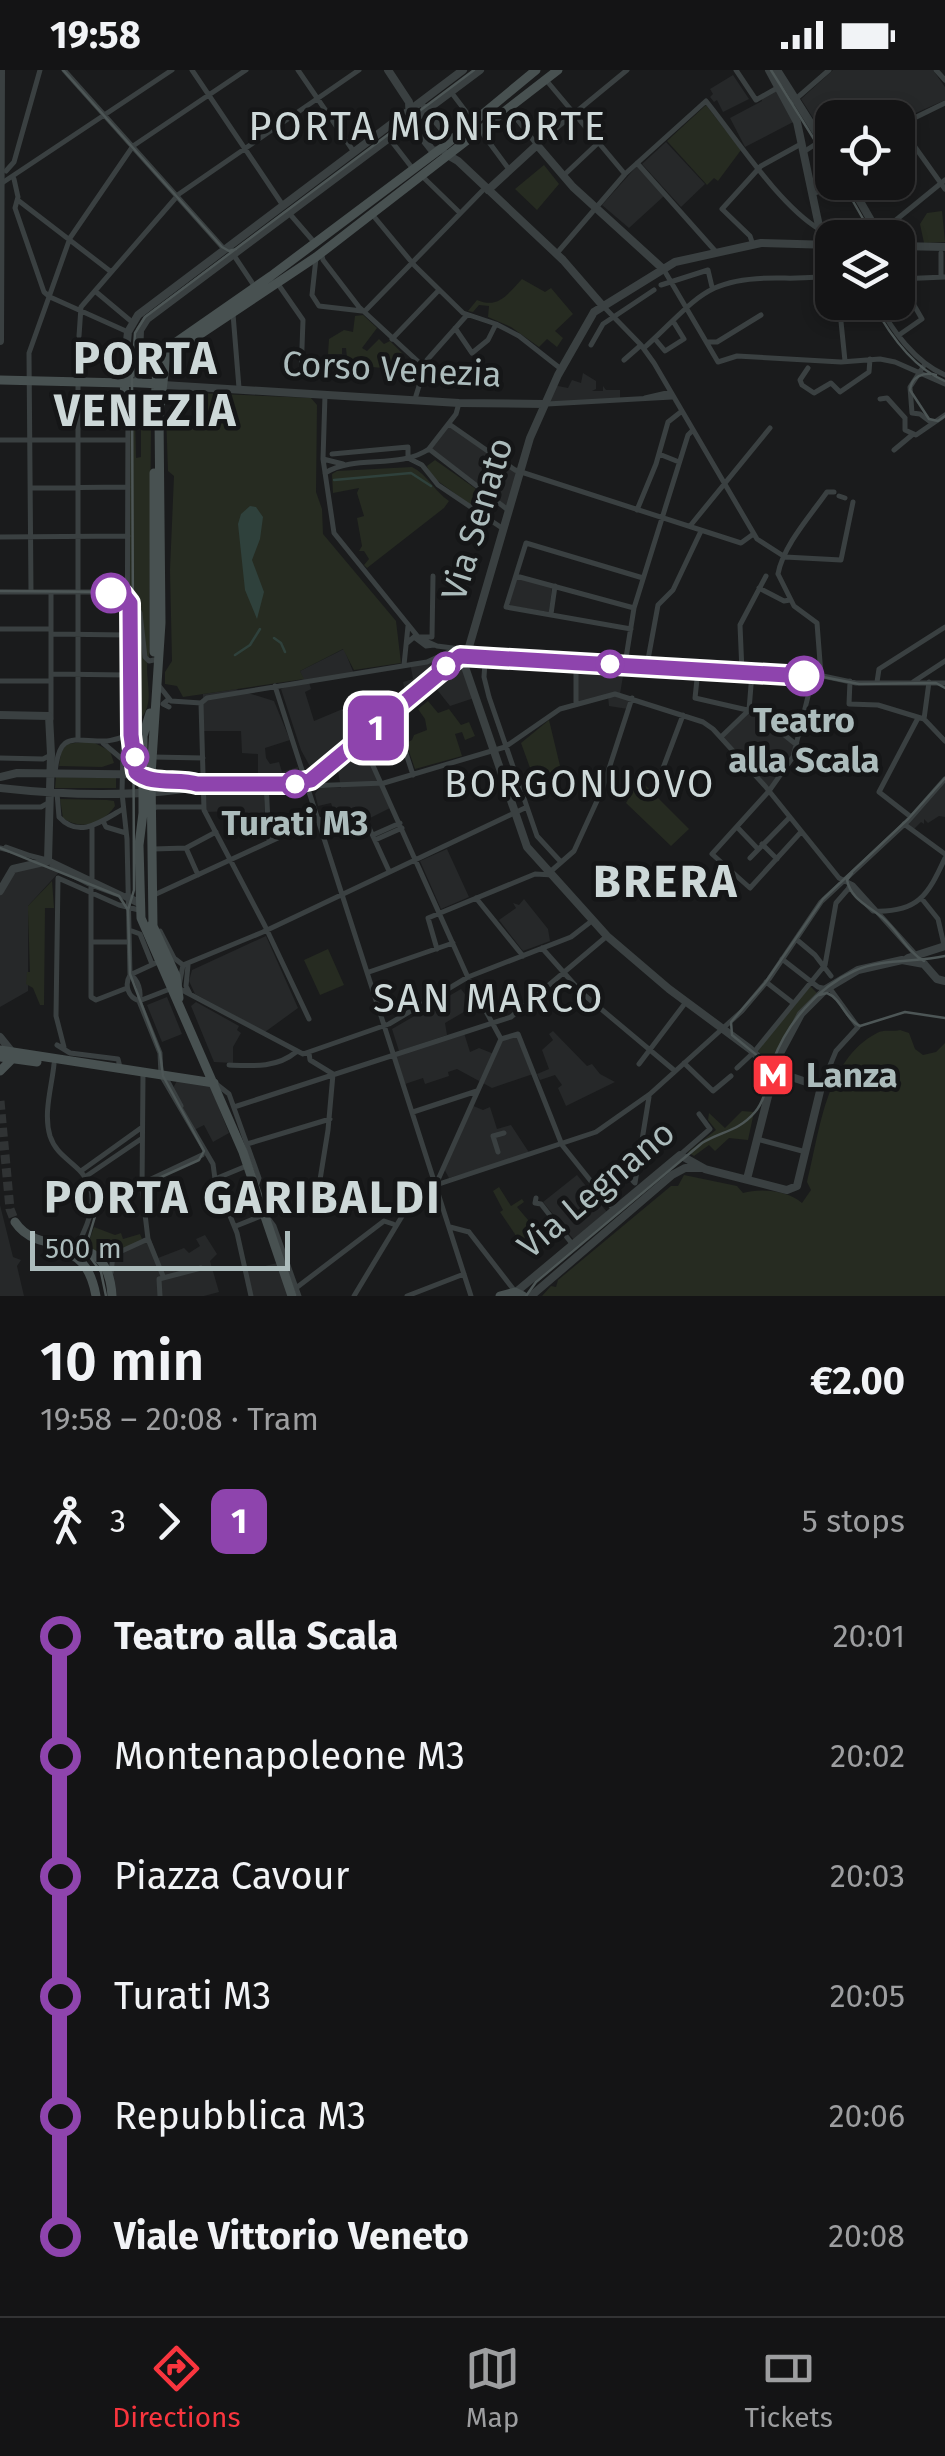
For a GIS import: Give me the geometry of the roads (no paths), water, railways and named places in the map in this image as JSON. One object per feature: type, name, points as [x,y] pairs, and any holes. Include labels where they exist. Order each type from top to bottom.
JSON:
[{"type":"main road","points":[[154,423],[132,412],[124,379],[278,284],[477,126],[537,70],[546,80]]},
{"type":"main road","points":[[477,126],[509,109],[558,70]]},
{"type":"main road","points":[[152,365],[163,352],[255,287],[315,253],[372,213],[417,172]]},
{"type":"main road","points":[[148,774],[153,757],[158,576],[154,423],[160,384],[152,365]]},
{"type":"main road","name":"Corso Venezia","points":[[0,380],[98,383],[124,379],[138,384],[160,384]]},
{"type":"main road","points":[[132,412],[157,410]]},
{"type":"main road","points":[[148,927],[152,849],[144,726],[152,712],[158,685],[157,410]]},
{"type":"main road","points":[[148,810],[133,904],[181,994],[204,1066],[294,1294]]},
{"type":"main road","points":[[0,1054],[162,1075],[175,1084],[196,1080],[212,1083],[231,1111],[243,1161],[262,1200],[264,1216]]},
{"type":"main road","points":[[0,1070],[12,1055]]},
{"type":"main road","points":[[49,1060],[155,1078],[162,1075]]},
{"type":"main road","points":[[196,1080],[204,1066]]},
{"type":"main road","points":[[13,1223],[36,1241],[98,1260],[112,1296]]},
{"type":"main road","points":[[72,1250],[87,1268],[96,1296]]},
{"type":"main road","points":[[500,1296],[518,1295]]},
{"type":"street","points":[[0,341],[2,70]]},
{"type":"street","points":[[4,169],[13,165],[40,70]]},
{"type":"street","points":[[64,70],[229,252],[255,287]]},
{"type":"street","points":[[1,184],[172,70]]},
{"type":"street","points":[[192,70],[315,253],[365,311],[424,367]]},
{"type":"street","points":[[30,592],[29,353],[70,238],[134,146],[246,70]]},
{"type":"street","points":[[298,70],[354,152]]},
{"type":"street","points":[[79,336],[80,310],[176,197],[359,70]]},
{"type":"street","points":[[389,70],[413,108],[410,122]]},
{"type":"street","points":[[286,210],[354,152],[463,70]]},
{"type":"street","points":[[4,169],[15,176],[16,206],[44,292],[116,326],[129,324],[480,70]]},
{"type":"street","points":[[365,311],[473,200],[627,70]]},
{"type":"street","points":[[736,70],[756,100],[779,87]]},
{"type":"street","points":[[768,70],[815,131]]},
{"type":"street","points":[[777,70],[792,101],[816,220]]},
{"type":"street","points":[[792,101],[829,70]]},
{"type":"street","points":[[936,70],[945,80]]},
{"type":"street","points":[[546,80],[625,174]]},
{"type":"street","points":[[451,92],[508,168]]},
{"type":"street","points":[[557,253],[625,174],[706,101],[760,168],[815,227]]},
{"type":"street","points":[[915,117],[945,103]]},
{"type":"street","points":[[413,108],[429,109]]},
{"type":"street","points":[[429,109],[444,151]]},
{"type":"street","points":[[509,109],[563,176],[674,280],[717,362],[731,357],[807,364],[870,358],[904,366],[945,384]]},
{"type":"street","points":[[410,122],[432,150],[444,151],[458,161],[557,253],[642,347],[666,381],[753,534],[785,557],[836,562],[844,558],[843,498],[785,557],[778,574],[790,600],[818,626],[820,640],[817,676],[798,746],[769,791],[712,854],[750,888],[802,832]]},
{"type":"street","points":[[389,138],[417,172],[460,213]]},
{"type":"street","points":[[753,245],[750,236],[722,209],[760,168],[787,152],[815,143]]},
{"type":"street","points":[[563,176],[597,144]]},
{"type":"street","points":[[899,220],[944,184],[915,147]]},
{"type":"street","points":[[637,163],[718,253]]},
{"type":"street","points":[[16,206],[24,201],[110,272]]},
{"type":"street","points":[[372,213],[467,314],[496,324],[562,369]]},
{"type":"street","points":[[602,305],[663,269],[718,253],[753,245],[815,245]]},
{"type":"street","points":[[915,248],[943,250],[943,277],[915,278]]},
{"type":"street","points":[[140,330],[147,319],[229,252]]},
{"type":"street","points":[[315,253],[326,264]]},
{"type":"street","points":[[315,253],[313,298],[320,307],[365,311]]},
{"type":"street","points":[[591,345],[603,324],[613,316],[674,280],[708,270],[712,287]]},
{"type":"street","points":[[624,360],[712,287],[773,278],[815,279]]},
{"type":"street","points":[[278,284],[303,320],[300,383]]},
{"type":"street","points":[[392,339],[440,289]]},
{"type":"street","points":[[98,292],[140,330],[152,365],[138,384]]},
{"type":"street","name":"Via Senato","points":[[472,656],[502,528],[544,404],[591,316],[602,305]]},
{"type":"street","points":[[899,335],[922,317],[915,306]]},
{"type":"street","points":[[233,314],[239,388]]},
{"type":"street","points":[[415,399],[424,367],[467,314]]},
{"type":"street","points":[[707,342],[717,342],[760,315]]},
{"type":"street","points":[[841,320],[845,361]]},
{"type":"street","points":[[889,320],[925,364],[945,375]]},
{"type":"street","points":[[655,338],[665,351],[684,339],[673,321]]},
{"type":"street","points":[[116,326],[129,324]]},
{"type":"street","points":[[124,379],[129,324]]},
{"type":"street","points":[[454,328],[471,352],[488,340],[496,324]]},
{"type":"street","points":[[904,366],[913,365],[919,357]]},
{"type":"street","points":[[807,364],[800,382],[813,393],[830,383],[841,391],[870,372],[870,358]]},
{"type":"street","points":[[912,413],[910,388],[925,364]]},
{"type":"street","points":[[78,382],[78,738]]},
{"type":"street","name":"Corso Venezia","points":[[160,384],[239,388],[300,383],[325,392],[459,403],[544,404],[672,394]]},
{"type":"street","points":[[325,392],[324,474],[336,538],[417,638],[472,656],[484,677],[538,839],[560,861]]},
{"type":"street","points":[[880,399],[887,398],[906,418]]},
{"type":"street","points":[[418,462],[449,424],[459,403]]},
{"type":"street","points":[[637,510],[668,422],[682,411]]},
{"type":"street","points":[[132,412],[128,441],[127,722],[122,759],[133,904],[127,988],[132,997],[140,1001],[181,994],[296,1052],[309,1052],[386,1026],[468,977],[573,936],[594,921]]},
{"type":"street","points":[[912,435],[904,427],[912,413],[935,422]]},
{"type":"street","points":[[894,450],[945,416]]},
{"type":"street","points":[[925,430],[926,420]]},
{"type":"street","points":[[449,424],[520,471],[701,530],[746,542],[753,534]]},
{"type":"street","points":[[690,527],[770,428]]},
{"type":"street","points":[[626,664],[642,578],[693,430]]},
{"type":"street","points":[[0,440],[128,441]]},
{"type":"street","points":[[332,454],[408,448],[408,458]]},
{"type":"street","points":[[323,458],[343,464],[357,463],[408,458],[429,449]]},
{"type":"street","points":[[429,449],[508,510]]},
{"type":"street","points":[[356,450],[357,463]]},
{"type":"street","points":[[658,454],[679,462]]},
{"type":"street","points":[[408,458],[418,462],[435,483],[502,528]]},
{"type":"street","points":[[324,474],[343,464]]},
{"type":"street","points":[[31,489],[128,487]]},
{"type":"street","points":[[647,666],[656,610],[673,590],[701,530],[696,518]]},
{"type":"street","points":[[0,537],[128,536]]},
{"type":"street","points":[[630,629],[506,607],[526,542],[642,578]]},
{"type":"street","points":[[775,552],[780,565]]},
{"type":"street","points":[[742,672],[739,633],[745,613],[767,574],[778,574]]},
{"type":"street","points":[[434,576],[436,646]]},
{"type":"street","points":[[516,576],[634,608]]},
{"type":"street","points":[[551,614],[555,586]]},
{"type":"street","points":[[759,588],[784,601],[790,600]]},
{"type":"street","points":[[0,592],[128,592]]},
{"type":"street","points":[[52,592],[52,775],[61,820],[72,826],[92,827],[123,809]]},
{"type":"street","points":[[128,592],[140,613],[145,657],[154,660]]},
{"type":"street","points":[[404,665],[408,626]]},
{"type":"street","points":[[0,629],[128,635]]},
{"type":"street","points":[[876,684],[879,669],[944,631]]},
{"type":"street","points":[[407,642],[433,636]]},
{"type":"street","points":[[312,784],[438,676],[472,656]]},
{"type":"street","points":[[450,668],[456,660],[472,656]]},
{"type":"street","points":[[472,656],[492,751],[525,845],[606,936],[775,1072]]},
{"type":"street","points":[[308,1019],[203,807],[202,703],[207,698],[472,656],[817,676],[876,684],[942,684]]},
{"type":"street","points":[[552,661],[576,659],[588,663]]},
{"type":"street","points":[[430,661],[438,676]]},
{"type":"street","points":[[576,662],[576,704]]},
{"type":"street","points":[[911,683],[945,662]]},
{"type":"street","points":[[698,670],[695,698],[749,710],[798,746]]},
{"type":"street","points":[[931,670],[942,684]]},
{"type":"street","points":[[722,736],[749,710],[752,673]]},
{"type":"street","points":[[0,681],[127,674]]},
{"type":"street","points":[[850,681],[849,704],[873,704],[921,719],[945,742]]},
{"type":"street","points":[[912,817],[879,792],[921,719],[928,682]]},
{"type":"street","points":[[158,685],[170,702],[202,703]]},
{"type":"street","points":[[274,686],[302,768],[312,784],[319,819],[436,1185],[458,1241],[462,1275],[470,1293]]},
{"type":"street","points":[[0,788],[148,793],[203,783],[268,782],[276,787],[382,784],[506,746],[546,716],[615,694],[707,723],[769,791],[842,883],[869,908],[880,912],[912,906],[922,899],[932,887],[945,856],[904,824]]},
{"type":"street","points":[[552,874],[560,861],[574,852],[595,805],[632,698]]},
{"type":"street","points":[[393,713],[412,775]]},
{"type":"street","points":[[0,715],[46,715],[52,720]]},
{"type":"street","points":[[654,792],[683,715]]},
{"type":"street","points":[[52,775],[61,746],[78,738],[106,743],[144,726]]},
{"type":"street","points":[[361,739],[468,977],[501,1039],[436,1185]]},
{"type":"street","points":[[106,743],[122,759]]},
{"type":"street","points":[[0,758],[46,759],[52,754]]},
{"type":"street","points":[[153,757],[202,758]]},
{"type":"street","points":[[173,775],[193,758]]},
{"type":"street","points":[[108,774],[122,759]]},
{"type":"street","points":[[0,776],[148,774],[173,775],[203,783]]},
{"type":"street","points":[[354,1296],[410,1202],[436,1185],[499,1158],[596,1132],[650,1094],[734,1020],[766,982],[821,902],[912,817],[945,779]]},
{"type":"street","points":[[268,782],[269,842]]},
{"type":"street","points":[[48,861],[50,802],[54,791]]},
{"type":"street","points":[[102,792],[112,796],[123,809]]},
{"type":"street","points":[[0,807],[40,807],[50,802]]},
{"type":"street","points":[[148,810],[203,807]]},
{"type":"street","points":[[130,975],[164,961],[185,965],[527,807]]},
{"type":"street","points":[[750,858],[790,818]]},
{"type":"street","points":[[152,898],[319,819]]},
{"type":"street","points":[[366,821],[388,871]]},
{"type":"street","points":[[104,823],[126,833]]},
{"type":"street","points":[[374,838],[401,826]]},
{"type":"street","points":[[92,827],[92,999],[127,988]]},
{"type":"street","points":[[737,827],[777,859]]},
{"type":"street","points":[[152,849],[186,848],[216,832]]},
{"type":"street","points":[[0,847],[48,861],[92,886]]},
{"type":"street","points":[[186,848],[198,875]]},
{"type":"street","points":[[0,892],[3,876],[23,864],[48,861],[133,904]]},
{"type":"street","points":[[64,872],[58,1023],[61,1038],[49,1060],[48,1119],[60,1154],[83,1174],[94,1206]]},
{"type":"street","points":[[437,949],[427,918],[535,874],[552,874]]},
{"type":"street","points":[[61,879],[92,886]]},
{"type":"street","points":[[842,883],[853,884],[916,959],[945,981]]},
{"type":"street","points":[[737,1068],[825,965],[836,903],[849,888]]},
{"type":"street","points":[[476,898],[523,956]]},
{"type":"street","points":[[747,1179],[778,1057],[802,1014],[821,990],[858,970],[916,959],[944,946],[938,918],[922,899]]},
{"type":"street","points":[[129,937],[148,927],[158,928],[164,961]]},
{"type":"street","points":[[92,942],[140,934],[164,961]]},
{"type":"street","points":[[231,1111],[512,1017],[606,936]]},
{"type":"street","points":[[795,938],[825,965],[831,976]]},
{"type":"street","points":[[368,972],[453,943]]},
{"type":"street","points":[[542,948],[586,996],[675,1071]]},
{"type":"street","points":[[916,959],[930,959],[934,952]]},
{"type":"street","points":[[680,1155],[705,1168],[796,1189],[821,1086],[836,1050],[858,1027],[831,990],[821,990],[782,959]]},
{"type":"street","points":[[181,994],[185,965]]},
{"type":"street","points":[[181,994],[185,965]]},
{"type":"street","points":[[130,975],[134,977],[160,1053],[162,1075],[212,1170],[235,1226],[251,1296]]},
{"type":"street","points":[[766,982],[793,1003]]},
{"type":"street","points":[[639,1064],[686,1002]]},
{"type":"street","points":[[734,1020],[730,1028],[735,1037]]},
{"type":"street","points":[[501,1039],[518,1034],[562,1144],[614,1210]]},
{"type":"street","points":[[0,1037],[12,1055]]},
{"type":"street","points":[[60,1046],[70,1053],[119,1059],[120,1068]]},
{"type":"street","points":[[752,1051],[775,1072],[821,1086]]},
{"type":"street","points":[[228,1064],[262,1066],[292,1057],[296,1052]]},
{"type":"street","points":[[309,1052],[310,1060],[333,1074]]},
{"type":"street","points":[[764,1060],[769,1062],[778,1057]]},
{"type":"street","points":[[684,1063],[714,1090],[730,1076]]},
{"type":"street","points":[[262,1200],[269,1194],[317,1188],[322,1177],[333,1074]]},
{"type":"street","points":[[143,1076],[141,1128],[137,1138],[148,1240],[163,1276]]},
{"type":"street","points":[[212,1083],[225,1088],[231,1099],[231,1111],[258,1178],[256,1187]]},
{"type":"street","points":[[175,1084],[184,1117]]},
{"type":"street","points":[[413,1112],[478,1091]]},
{"type":"street","points":[[637,1186],[650,1094]]},
{"type":"street","name":"Via Legnano","points":[[518,1295],[637,1186],[711,1128],[699,1114]]},
{"type":"street","points":[[247,1144],[330,1119]]},
{"type":"street","points":[[499,1158],[493,1136],[504,1132]]},
{"type":"street","points":[[83,1174],[137,1138]]},
{"type":"street","points":[[757,1139],[806,1152]]},
{"type":"street","points":[[72,1250],[94,1206],[203,1154]]},
{"type":"street","points":[[216,1179],[243,1161]]},
{"type":"street","points":[[614,1174],[629,1162]]},
{"type":"street","points":[[622,1168],[637,1186]]},
{"type":"street","name":"Via Legnano","points":[[532,1296],[675,1172],[705,1168]]},
{"type":"street","points":[[541,1204],[573,1245]]},
{"type":"street","points":[[235,1226],[264,1216]]},
{"type":"street","points":[[294,1294],[384,1221],[390,1221],[394,1227]]},
{"type":"street","points":[[450,1227],[469,1232],[518,1295]]},
{"type":"street","points":[[458,1241],[469,1232]]},
{"type":"street","points":[[110,1283],[112,1256],[148,1240]]},
{"type":"street","points":[[160,1296],[157,1283],[163,1276],[201,1268]]},
{"type":"street","points":[[407,1296],[462,1275]]},
{"type":"waterway","points":[[334,480],[411,473],[431,486]]},
{"type":"waterway","points":[[235,655],[250,645],[260,629]]},
{"type":"waterway","points":[[274,638],[285,652]]},
{"type":"tunnel","points":[[0,1101],[10,1209],[15,1222]]},
{"type":"tram line","points":[[63,70],[222,247],[236,249]]},
{"type":"tram line","points":[[106,1296],[101,1272],[85,1250],[96,1213],[106,1202],[199,1160],[204,1151],[163,1076],[160,1053],[130,974],[128,910],[134,890],[135,333],[145,317],[474,70]]},
{"type":"tram line","points":[[771,70],[815,141]]},
{"type":"tram line","points":[[852,200],[864,220]]},
{"type":"tram line","points":[[883,320],[902,348],[945,381]]},
{"type":"tram line","points":[[936,375],[919,376],[910,390],[929,419],[938,421],[945,416]]},
{"type":"tram line","points":[[0,591],[118,592],[128,595],[134,606]]},
{"type":"tram line","name":"1","points":[[111,593],[123,594],[130,603],[131,735],[136,772],[148,780],[197,784],[307,782],[460,656],[804,676]]},
{"type":"tram line","points":[[137,755],[138,771],[158,779],[303,781],[316,775],[432,680],[453,658],[479,654]]},
{"type":"tram line","points":[[481,658],[823,677],[859,684],[936,683],[945,688]]},
{"type":"tram line","points":[[769,1076],[765,1062],[732,1035],[731,1022],[765,983],[823,899],[908,819],[945,778]]},
{"type":"tram line","points":[[0,848],[119,896],[128,910]]},
{"type":"tram line","points":[[852,873],[847,880],[853,893],[924,961]]},
{"type":"tram line","points":[[526,1296],[536,1282],[702,1143],[749,1119],[762,1101],[786,1033],[828,987],[865,967],[945,956]]},
{"type":"tram line","points":[[819,995],[832,996],[860,1026],[905,1012],[945,1018]]},
{"type":"place","name":"Teatro alla Scala","points":[[804,676]]},
{"type":"place","name":"Turati M3","points":[[295,784]]},
{"type":"place","name":"Lanza","points":[[773,1075]]},
{"type":"district","name":"PORTA MONFORTE","points":[[428,126]]},
{"type":"district","name":"PORTA VENEZIA","points":[[146,384]]},
{"type":"district","name":"BORGONUOVO","points":[[580,784]]},
{"type":"district","name":"BRERA","points":[[666,881]]},
{"type":"district","name":"SAN MARCO","points":[[489,998]]},
{"type":"district","name":"PORTA GARIBALDI","points":[[243,1197]]}]
